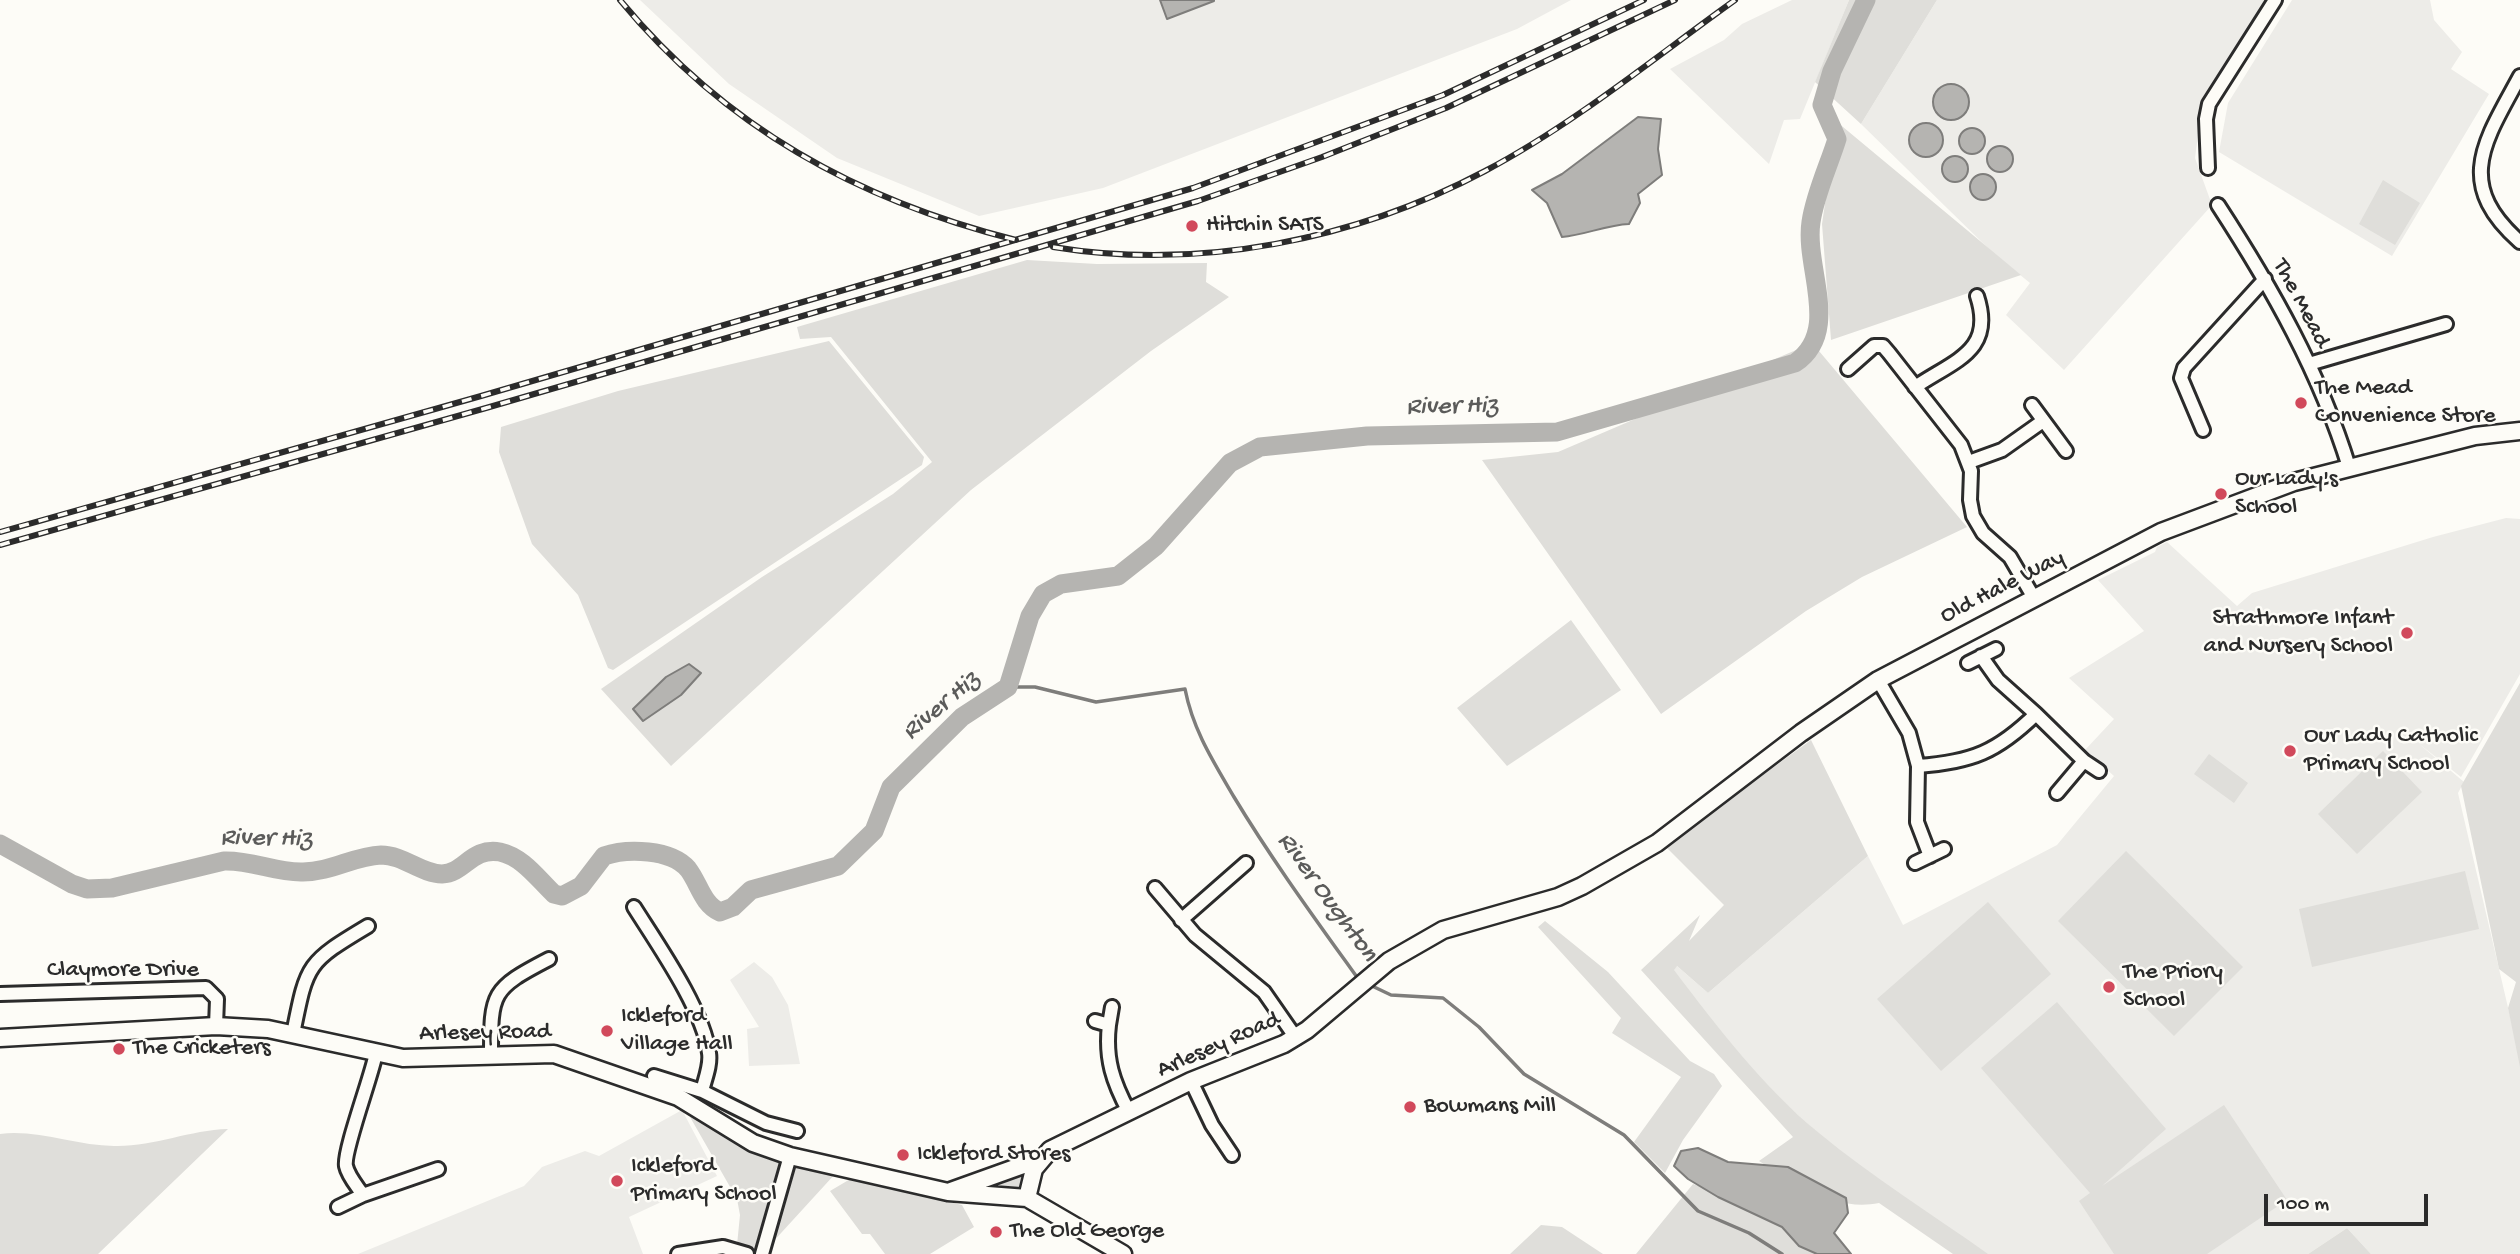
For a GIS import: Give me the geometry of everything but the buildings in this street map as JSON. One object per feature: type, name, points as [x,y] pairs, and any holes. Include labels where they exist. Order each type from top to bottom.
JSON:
[{"type":"street","points":[[2208,168],[2206,119],[2209,104],[2274,0]]},
{"type":"street","points":[[2520,76],[2485,140],[2481,169],[2483,190],[2492,211],[2520,242]]},
{"type":"street","name":"The Mead","points":[[2218,205],[2265,279],[2309,364],[2330,410],[2349,467]]},
{"type":"street","points":[[2203,430],[2181,378],[2184,368],[2265,279]]},
{"type":"street","points":[[1915,387],[1977,343],[1983,323],[1977,296]]},
{"type":"street","points":[[2309,364],[2446,324]]},
{"type":"street","points":[[1848,369],[1874,346],[1882,346],[1955,438],[1969,462],[1973,516],[1983,533],[2010,557],[2034,598]]},
{"type":"street","points":[[2032,405],[2066,451]]},
{"type":"street","points":[[1969,462],[2002,450],[2043,421]]},
{"type":"street","name":"Old Hale Way","points":[[1558,897],[1657,844],[1801,733],[1878,680],[2186,522],[2253,496],[2349,467],[2475,436],[2520,431]]},
{"type":"street","points":[[1968,663],[1996,649]]},
{"type":"street","points":[[1981,656],[1998,680],[2084,761],[2099,771]]},
{"type":"street","points":[[1878,680],[1909,733],[1918,766],[1917,822],[1930,856]]},
{"type":"street","points":[[1918,766],[1962,761],[1984,754],[2012,737],[2036,714]]},
{"type":"street","points":[[2057,793],[2084,761]]},
{"type":"street","points":[[1916,863],[1944,849]]},
{"type":"street","points":[[1181,920],[1246,863]]},
{"type":"street","points":[[1155,888],[1181,920],[1264,992],[1296,1038]]},
{"type":"street","name":"Arlesey Road","points":[[948,1192],[1040,1158],[1050,1150],[1191,1081],[1296,1038],[1389,961],[1443,930],[1558,897]]},
{"type":"street","points":[[634,906],[682,984],[707,1044],[709,1063],[702,1091]]},
{"type":"street","points":[[293,1034],[305,977],[315,962],[368,926]]},
{"type":"street","points":[[491,1055],[491,1009],[496,995],[549,959]]},
{"type":"street","name":"Claymore Drive","points":[[0,994],[206,988],[217,999],[216,1026]]},
{"type":"street","points":[[1112,1007],[1107,1050],[1110,1072],[1129,1112]]},
{"type":"street","points":[[1095,1021],[1109,1025]]},
{"type":"street","name":"Arlesey Road","points":[[0,1038],[216,1026],[293,1034],[403,1058],[554,1054],[580,1060],[678,1097],[753,1143],[790,1156],[948,1192],[1027,1198]]},
{"type":"street","points":[[363,1195],[347,1170],[345,1158],[376,1053]]},
{"type":"street","points":[[654,1076],[702,1091],[737,1111],[797,1131]]},
{"type":"street","points":[[1191,1081],[1212,1125],[1232,1155]]},
{"type":"street","points":[[727,1125],[737,1111]]},
{"type":"street","points":[[762,1254],[790,1156]]},
{"type":"street","points":[[1040,1158],[1034,1169],[1027,1198],[1123,1254]]},
{"type":"street","points":[[338,1207],[363,1195],[438,1169]]},
{"type":"street","points":[[678,1254],[723,1247],[747,1254]]},
{"type":"shaded area","points":[[640,0],[1571,0],[1517,29],[1103,188],[979,216],[837,158],[729,84]]},
{"type":"shaded area","points":[[1160,0],[1214,0],[1214,1],[1167,19]]},
{"type":"shaded area","points":[[1792,0],[1849,0],[1800,119],[1784,120],[1769,164],[1670,69],[1724,40],[1742,24]]},
{"type":"shaded area","points":[[1849,0],[1937,0],[1861,124],[1815,82]]},
{"type":"shaded area","points":[[1937,0],[2265,0],[2203,97],[2195,158],[2212,205],[2064,370],[2006,315],[2030,283],[1992,252],[1861,124]]},
{"type":"shaded area","points":[[2292,0],[2430,0],[2434,20],[2462,52],[2451,69],[2489,94],[2392,256],[2219,152],[2228,103]]},
{"type":"shaded area","points":[[1951,84],[1963,90],[1969,102],[1963,114],[1951,120],[1939,114],[1933,102],[1939,90]]},
{"type":"shaded area","points":[[1638,117],[1661,119],[1658,149],[1662,175],[1638,194],[1640,203],[1629,224],[1562,237],[1547,203],[1532,190],[1562,174]]},
{"type":"shaded area","points":[[1837,122],[2021,275],[1831,340],[1822,224]]},
{"type":"shaded area","points":[[1926,123],[1938,128],[1943,140],[1938,152],[1926,157],[1914,152],[1909,140],[1914,128]]},
{"type":"shaded area","points":[[1972,128],[1981,132],[1985,141],[1981,150],[1972,154],[1963,150],[1959,141],[1963,132]]},
{"type":"shaded area","points":[[2000,146],[2009,150],[2013,159],[2009,168],[2000,172],[1991,168],[1987,159],[1991,150]]},
{"type":"shaded area","points":[[1955,156],[1964,160],[1968,169],[1964,178],[1955,182],[1946,178],[1942,169],[1946,160]]},
{"type":"shaded area","points":[[1983,174],[1992,178],[1996,187],[1992,196],[1983,200],[1974,196],[1970,187],[1974,178]]},
{"type":"shaded area","points":[[2383,180],[2420,203],[2395,245],[2359,224]]},
{"type":"shaded area","points":[[1027,260],[1097,264],[1207,263],[1206,282],[1229,297],[1151,351],[971,490],[671,766],[601,689],[762,577],[893,494],[932,462],[831,337],[800,339],[797,327]]},
{"type":"shaded area","points":[[829,341],[924,457],[922,465],[613,670],[608,668],[578,595],[532,544],[499,452],[501,427],[618,391]]},
{"type":"shaded area","points":[[1810,344],[1819,351],[1967,527],[1862,577],[1806,611],[1661,714],[1482,460],[1558,452]]},
{"type":"shaded area","name":"The Priory School","points":[[2506,518],[2520,519],[2520,674],[2461,777],[2418,743],[2464,782],[2458,793],[2520,1059],[2520,1254],[2371,1254],[2347,1228],[2308,1254],[1963,1254],[1917,1224],[1652,981],[1670,960],[1708,993],[1868,856],[1903,925],[2057,845],[2114,776],[2085,750],[2114,719],[2069,678],[2144,631],[2098,580],[2155,552],[2157,547],[2167,542],[2237,606],[2252,593],[2433,537]]},
{"type":"shaded area","points":[[1571,620],[1621,690],[1507,766],[1457,708]]},
{"type":"shaded area","points":[[689,664],[701,673],[681,695],[643,721],[633,709],[666,677]]},
{"type":"shaded area","points":[[2520,683],[2520,1067],[2508,1008],[2516,982],[2499,969],[2461,786]]},
{"type":"shaded area","points":[[1811,740],[1868,856],[1708,993],[1677,966],[1674,970],[1742,1056],[1798,1115],[1860,1165],[1988,1254],[1953,1254],[1879,1203],[1846,1203],[1816,1194],[1759,1161],[1793,1137],[1641,970],[1700,915],[1689,941],[1724,905],[1665,846]]},
{"type":"shaded area","points":[[2383,751],[2422,792],[2357,854],[2318,814]]},
{"type":"shaded area","points":[[2209,754],[2248,783],[2234,803],[2194,774]]},
{"type":"shaded area","points":[[2126,851],[2243,967],[2174,1036],[2058,921]]},
{"type":"shaded area","points":[[2465,871],[2479,929],[2312,967],[2299,909]]},
{"type":"shaded area","points":[[1988,902],[2051,974],[1941,1071],[1877,999]]},
{"type":"shaded area","points":[[1545,921],[1608,972],[1690,1061],[1714,1074],[1722,1086],[1683,1140],[1665,1173],[1634,1142],[1681,1077],[1612,1033],[1621,1018],[1538,927]]},
{"type":"shaded area","points":[[754,962],[772,977],[788,1005],[800,1064],[749,1066],[747,1029],[759,1027],[730,980]]},
{"type":"shaded area","points":[[2057,1002],[2166,1129],[2102,1186],[2224,1105],[2287,1200],[2207,1254],[2114,1254],[2079,1201],[2090,1193],[1981,1068]]},
{"type":"shaded area","name":"Ickleford Primary School","points":[[682,1110],[717,1176],[629,1217],[643,1254],[358,1254],[524,1186],[542,1167],[585,1151],[599,1156]]},
{"type":"shaded area","points":[[694,1115],[835,1174],[771,1244],[758,1253],[737,1245],[740,1215],[737,1199],[690,1117]]},
{"type":"shaded area","points":[[228,1129],[98,1254],[0,1254],[0,1134],[28,1134],[100,1145],[128,1146]]},
{"type":"shaded area","points":[[1698,1148],[1728,1162],[1788,1167],[1846,1198],[1848,1213],[1834,1233],[1851,1254],[1817,1254],[1799,1246],[1782,1227],[1718,1197],[1688,1179],[1674,1166],[1681,1151]]},
{"type":"shaded area","points":[[1026,1170],[1022,1185],[1011,1191],[982,1190],[981,1184]]},
{"type":"shaded area","points":[[852,1178],[962,1205],[974,1227],[930,1254],[885,1254],[870,1234],[862,1234],[830,1191]]},
{"type":"shaded area","points":[[1693,1184],[1769,1211],[1831,1254],[1636,1254]]},
{"type":"shaded area","points":[[1541,1225],[1562,1227],[1603,1254],[1510,1254]]},
{"type":"shaded area","points":[[2347,1228],[2371,1254],[2308,1254]]},
{"type":"waterway","name":"River Hiz","points":[[0,844],[72,884],[87,889],[112,888],[224,861],[303,872],[381,855],[442,874],[450,873],[475,856],[490,851],[516,859],[554,894],[562,896],[581,886],[604,856],[624,852],[648,852],[680,862],[688,869],[705,899],[720,912],[733,907],[751,890],[838,866],[874,831],[891,787],[962,717],[1008,687],[1030,616],[1043,594],[1061,584],[1118,576],[1156,546],[1230,463],[1260,447],[1367,436],[1557,432],[1795,363],[1809,350],[1816,334],[1819,316],[1810,240],[1811,222],[1837,139],[1822,105],[1832,71],[1866,0]]},
{"type":"waterway","name":"River Oughton","points":[[1008,687],[1035,687],[1096,702],[1185,689],[1198,732],[1234,797],[1279,867],[1359,980]]},
{"type":"waterway","name":"River Oughton","points":[[1370,985],[1391,995],[1443,998],[1479,1027],[1524,1074],[1624,1135],[1698,1211],[1749,1233],[1782,1254]]},
{"type":"railway","points":[[620,0],[661,45],[704,85],[750,121],[798,153],[849,180],[902,203],[1016,240]]},
{"type":"railway","points":[[0,532],[481,396],[1193,188],[1443,95],[1644,0]]},
{"type":"railway","points":[[0,545],[486,408],[1198,201],[1322,157],[1446,108],[1675,0]]},
{"type":"railway","points":[[1053,247],[1164,255],[1220,252],[1330,232],[1383,215],[1435,195],[1518,153],[1582,112],[1735,0]]},
{"type":"place","name":"Hitchin SATS","points":[[1192,226]]},
{"type":"place","name":"The Mead Convenience Store","points":[[2301,403]]},
{"type":"place","name":"Our Lady's School","points":[[2221,494]]},
{"type":"place","name":"Strathmore Infant and Nursery School","points":[[2407,633]]},
{"type":"place","name":"Our Lady Catholic Primary School","points":[[2290,751]]},
{"type":"place","name":"The Priory School","points":[[2109,987]]},
{"type":"place","name":"Ickleford Village Hall","points":[[607,1031]]},
{"type":"place","name":"The Cricketers","points":[[119,1049]]},
{"type":"place","name":"Bowmans Mill","points":[[1410,1107]]},
{"type":"place","name":"Ickleford Stores","points":[[903,1155]]},
{"type":"place","name":"Ickleford Primary School","points":[[617,1181]]},
{"type":"place","name":"The Old George","points":[[996,1232]]}]
